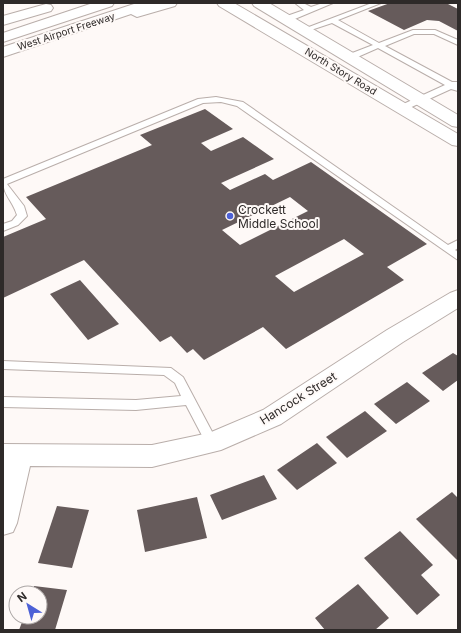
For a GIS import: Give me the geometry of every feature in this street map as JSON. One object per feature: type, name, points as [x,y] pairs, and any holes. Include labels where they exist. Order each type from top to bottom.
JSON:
[{"type":"main road","points":[[3,9],[23,3]]},
{"type":"main road","points":[[3,21],[62,3]]},
{"type":"main road","points":[[3,28],[83,3]]},
{"type":"main road","points":[[3,38],[107,3]]},
{"type":"main road","points":[[26,44],[46,32],[134,3]]},
{"type":"main road","name":"West Airport Freeway","points":[[3,52],[151,3]]},
{"type":"main road","points":[[26,44],[55,40],[170,3]]},
{"type":"main road","points":[[213,3],[248,16]]},
{"type":"main road","name":"North Story Road","points":[[224,3],[458,141]]},
{"type":"main road","name":"North Story Road","points":[[259,3],[278,12],[305,30],[458,122]]},
{"type":"main road","name":"Hancock Street","points":[[12,455],[152,456],[212,443],[272,417],[395,336],[458,298]]},
{"type":"main road","points":[[3,523],[12,455]]},
{"type":"lane","points":[[298,3],[310,10]]},
{"type":"lane","points":[[278,12],[310,10],[330,3]]},
{"type":"lane","points":[[305,30],[378,3]]},
{"type":"lane","points":[[332,20],[456,86]]},
{"type":"lane","points":[[350,57],[413,32],[436,32],[458,43]]},
{"type":"lane","points":[[402,108],[456,86]]},
{"type":"lane","points":[[3,228],[15,223],[22,216],[19,206],[3,183],[201,101],[211,99],[231,101],[240,104],[458,257]]},
{"type":"lane","points":[[448,250],[458,243]]},
{"type":"lane","points":[[3,365],[167,371],[179,380],[212,443]]},
{"type":"lane","points":[[3,402],[136,406],[189,400]]},
{"type":"building","points":[[390,3],[448,4],[458,9],[458,31],[439,21],[427,20],[404,30],[368,11]]},
{"type":"building","points":[[205,109],[233,129],[201,143],[211,151],[243,137],[274,159],[221,183],[230,190],[265,174],[273,180],[311,162],[427,244],[387,267],[404,280],[286,349],[263,327],[204,360],[193,349],[187,353],[171,336],[160,342],[84,260],[3,298],[3,237],[46,219],[26,197],[152,145],[140,135]],"holes":[[[290,197],[308,211],[240,245],[222,230]],[[344,239],[364,254],[294,292],[275,276]]]},
{"type":"building","points":[[80,280],[119,324],[88,340],[50,294]]},
{"type":"building","points":[[453,353],[458,356],[458,380],[443,391],[422,373]]},
{"type":"building","points":[[407,382],[430,401],[396,424],[374,404]]},
{"type":"building","points":[[365,411],[387,431],[347,458],[326,437]]},
{"type":"building","points":[[317,443],[337,463],[297,490],[277,470]]},
{"type":"building","points":[[264,475],[277,499],[222,520],[210,495]]},
{"type":"building","points":[[452,492],[458,498],[458,561],[416,519]]},
{"type":"building","points":[[197,497],[207,538],[145,552],[137,510]]},
{"type":"building","points":[[57,506],[89,510],[72,568],[38,563]]},
{"type":"building","points":[[400,531],[433,565],[421,575],[440,595],[417,615],[364,558]]},
{"type":"building","points":[[358,584],[389,618],[375,630],[325,630],[315,618]]},
{"type":"building","points":[[48,588],[67,590],[55,630],[19,630],[21,625],[48,625]]},
{"type":"place","name":"Crockett Middle School","points":[[230,216]]}]
